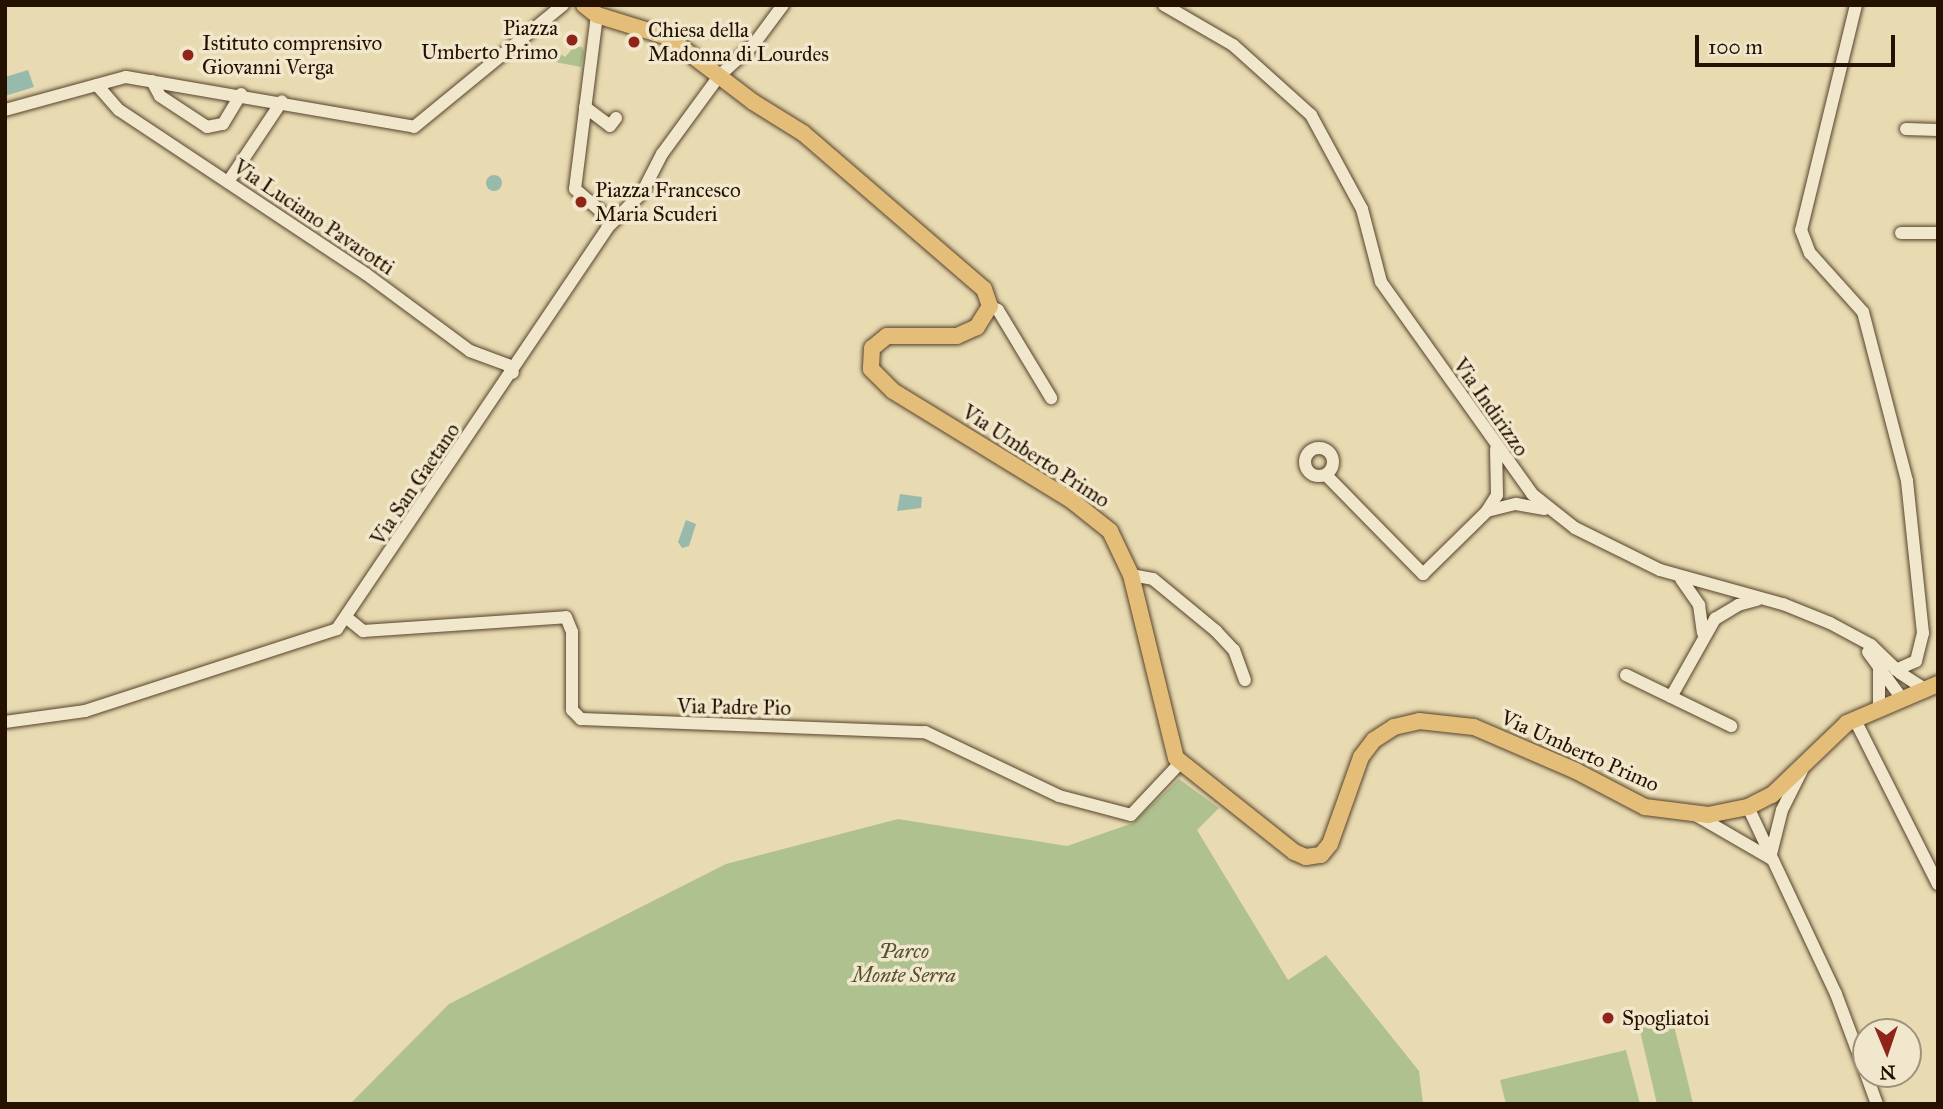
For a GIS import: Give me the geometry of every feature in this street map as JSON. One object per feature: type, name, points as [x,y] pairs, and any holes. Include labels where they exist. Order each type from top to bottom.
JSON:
[{"type":"main road","points":[[592,10],[668,37],[719,76],[803,133],[984,289],[990,306]]},
{"type":"main road","name":"Via Umberto Primo","points":[[990,306],[984,321],[957,336],[887,336],[872,348],[871,369],[893,391],[1071,500],[1110,531],[1131,575],[1179,764],[1306,858],[1321,855],[1330,844],[1361,757],[1374,740],[1394,727],[1419,721],[1474,727],[1577,771],[1633,802],[1694,814],[1748,807]]},
{"type":"main road","points":[[1748,807],[1772,795],[1804,766],[1831,735],[1855,720],[1932,687]]},
{"type":"street","points":[[5,110],[126,77],[282,101],[414,127],[563,5]]},
{"type":"street","name":"Via San Gaetano","points":[[5,722],[85,712],[327,635],[347,618],[612,221],[642,193],[662,155],[719,76],[754,44],[783,5]]},
{"type":"street","name":"Via Indirizzo","points":[[1164,5],[1233,45],[1311,115],[1362,209],[1381,282],[1520,481],[1575,528],[1681,579],[1809,612],[1860,640],[1905,699]]},
{"type":"street","points":[[1856,5],[1801,230],[1810,253],[1863,312],[1876,353],[1907,481],[1923,633],[1916,661],[1898,671]]},
{"type":"street","points":[[592,10],[575,184],[612,221]]},
{"type":"street","points":[[152,81],[160,96],[207,127],[223,124],[241,94]]},
{"type":"street","name":"Via Luciano Pavarotti","points":[[97,85],[119,110],[228,182],[470,351],[508,365],[513,373]]},
{"type":"street","points":[[228,182],[282,101]]},
{"type":"street","points":[[584,107],[610,126],[616,118]]},
{"type":"street","points":[[1906,129],[1938,130]]},
{"type":"street","points":[[1901,233],[1938,233]]},
{"type":"street","points":[[990,306],[998,310],[1051,398]]},
{"type":"street","points":[[1326,475],[1423,574],[1487,511],[1499,485],[1495,446]]},
{"type":"street","points":[[1487,511],[1516,504],[1554,512]]},
{"type":"street","points":[[1131,575],[1153,579],[1216,631],[1234,650],[1245,680]]},
{"type":"street","points":[[1681,579],[1699,605],[1703,634]]},
{"type":"street","points":[[1671,697],[1703,634],[1724,612],[1764,600]]},
{"type":"street","name":"Via Padre Pio","points":[[347,618],[363,631],[566,617],[572,632],[572,710],[582,719],[925,732],[1059,796],[1131,815],[1179,764]]},
{"type":"street","points":[[1860,640],[1898,671],[1932,687]]},
{"type":"street","points":[[1878,664],[1879,710]]},
{"type":"street","points":[[1898,671],[1905,699]]},
{"type":"street","points":[[1626,675],[1731,726]]},
{"type":"street","points":[[1855,720],[1934,865],[1938,884]]},
{"type":"street","points":[[1770,858],[1782,810],[1804,766]]},
{"type":"street","points":[[1748,807],[1836,994],[1852,1037]]},
{"type":"street","points":[[1694,814],[1770,858]]},
{"type":"green space","points":[[574,47],[582,47],[584,52],[581,67],[550,61],[553,49],[565,57]]},
{"type":"green space","name":"Parco Monte Serra","points":[[1179,779],[1219,808],[1197,830],[1288,980],[1326,955],[1419,1071],[1423,1104],[350,1104],[449,1004],[726,864],[898,819],[1067,846],[1133,823]]},
{"type":"green space","points":[[1670,1010],[1693,1104],[1657,1104],[1637,1018]]},
{"type":"green space","points":[[1626,1050],[1640,1104],[1506,1104],[1500,1080]]},
{"type":"shaded area","points":[[28,70],[34,87],[5,96],[5,77]]},
{"type":"shaded area","points":[[494,175],[502,183],[494,191],[486,183]]},
{"type":"shaded area","points":[[900,494],[922,497],[921,508],[897,511]]},
{"type":"shaded area","points":[[686,520],[696,524],[689,546],[682,548],[678,542]]},
{"type":"place","name":"Piazza Umberto Primo","points":[[572,40]]},
{"type":"place","name":"Chiesa della Madonna di Lourdes","points":[[634,42]]},
{"type":"place","name":"Istituto comprensivo Giovanni Verga","points":[[188,55]]},
{"type":"place","name":"Piazza Francesco Maria Scuderi","points":[[581,202]]},
{"type":"place","name":"Spogliatoi","points":[[1608,1018]]}]
